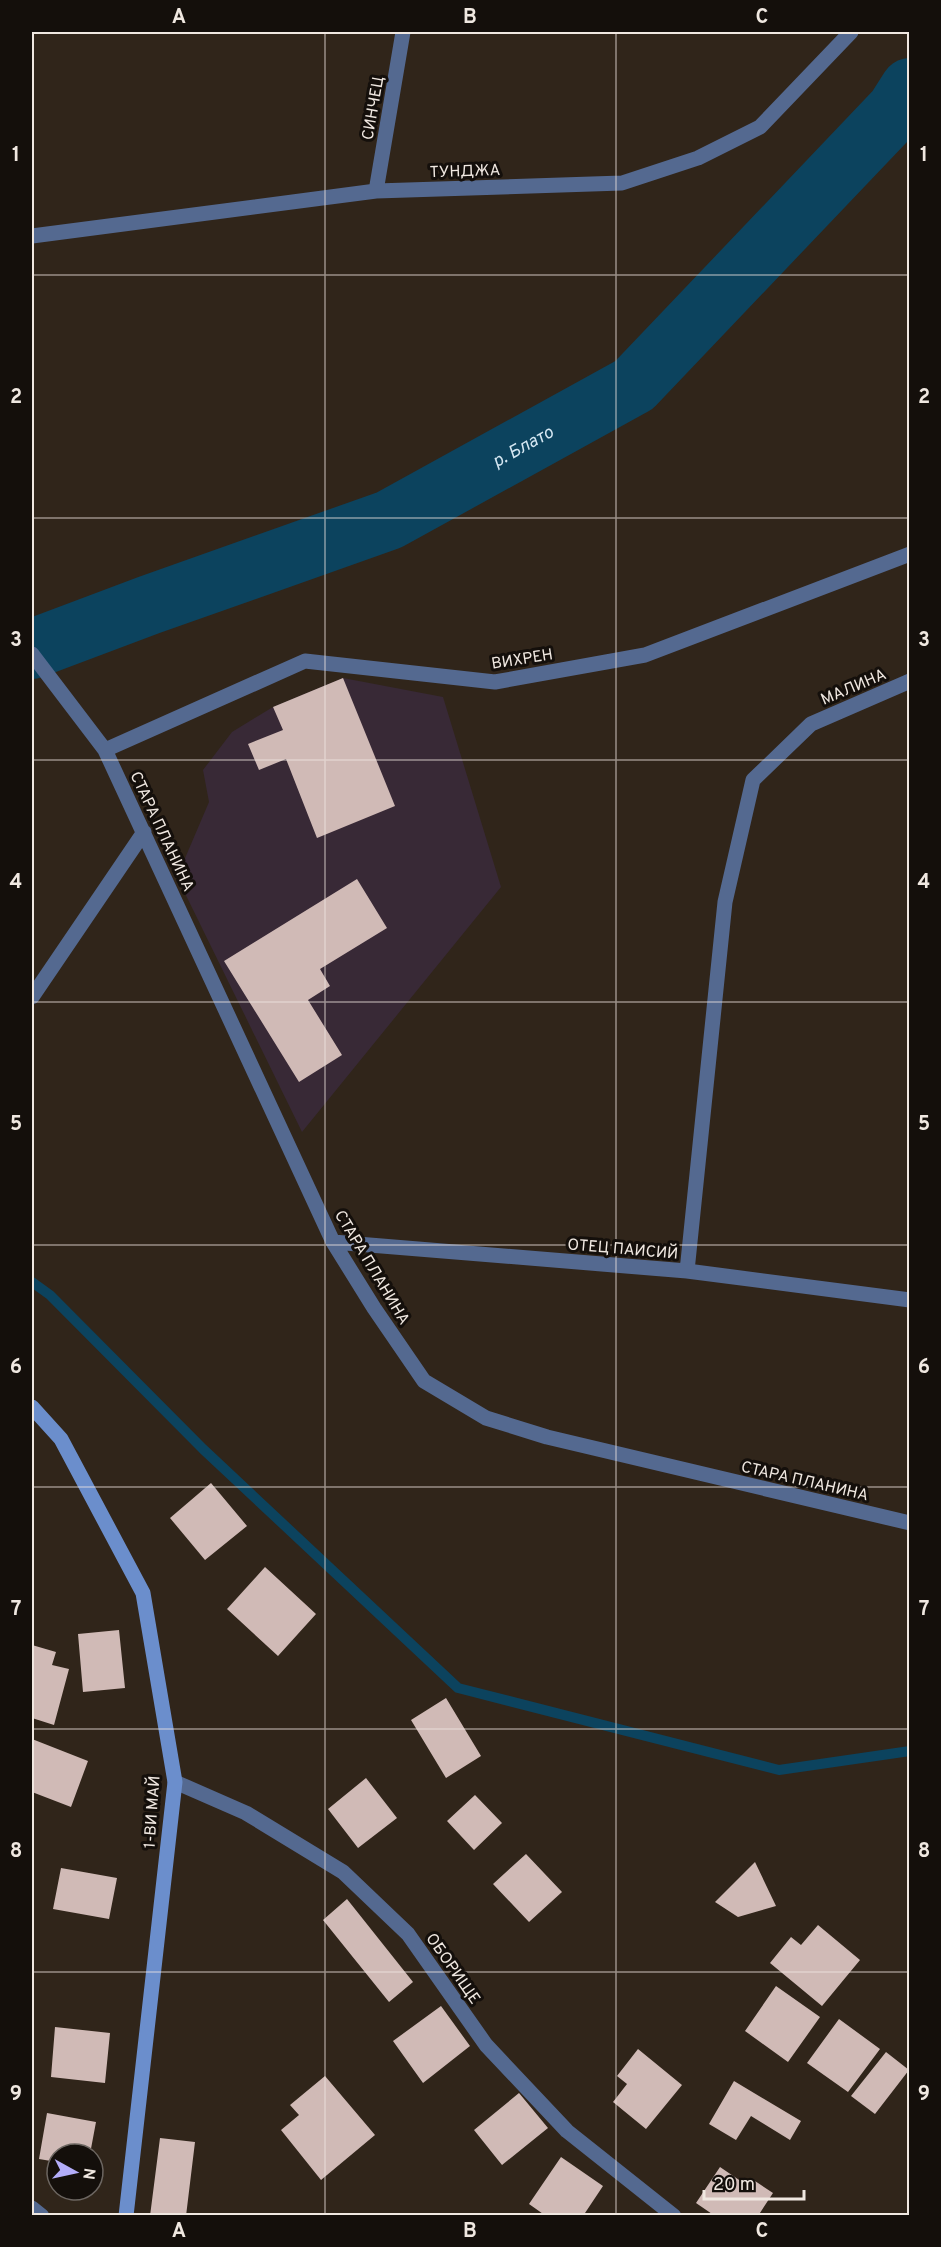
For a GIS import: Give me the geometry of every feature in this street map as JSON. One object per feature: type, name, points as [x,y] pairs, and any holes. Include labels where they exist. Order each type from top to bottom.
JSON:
[{"type":"street","name":"СИНЧЕЦ","points":[[376,191],[403,32]]},
{"type":"street","name":"ТУНДЖА","points":[[32,236],[376,191],[622,183],[698,158],[760,127],[851,32]]},
{"type":"street","name":"ВИХРЕН","points":[[105,750],[305,661],[495,682],[645,655],[909,554]]},
{"type":"street","name":"СТАРА ПЛАНИНА","points":[[32,654],[105,750],[333,1242],[374,1308],[424,1381],[486,1418],[547,1437],[909,1523]]},
{"type":"street","name":"МАЛИНА","points":[[687,1271],[725,902],[753,780],[811,724],[909,681]]},
{"type":"street","points":[[32,997],[144,832]]},
{"type":"street","name":"ОТЕЦ ПАИСИЙ","points":[[333,1242],[687,1271],[909,1300]]},
{"type":"street","name":"1-ВИ МАЙ","points":[[32,1407],[61,1439],[143,1593],[175,1782],[126,2216]]},
{"type":"street","name":"ОБОРИЩЕ","points":[[175,1782],[246,1813],[343,1872],[408,1934],[486,2045],[567,2132],[674,2216]]},
{"type":"street","points":[[32,2208],[42,2216]]},
{"type":"shaded area","points":[[343,678],[443,697],[501,887],[302,1132],[177,877],[209,802],[203,770],[232,732],[273,707]]},
{"type":"building","points":[[343,678],[395,806],[317,838],[286,759],[259,770],[248,744],[283,730],[273,707]]},
{"type":"building","points":[[357,879],[387,928],[320,969],[330,986],[308,1000],[342,1055],[299,1082],[224,961]]},
{"type":"building","points":[[211,1483],[247,1526],[205,1560],[170,1518]]},
{"type":"building","points":[[265,1567],[316,1614],[278,1656],[227,1609]]},
{"type":"building","points":[[119,1630],[125,1688],[83,1692],[78,1634]]},
{"type":"building","points":[[32,1645],[56,1652],[52,1665],[69,1669],[54,1725],[32,1718]]},
{"type":"building","points":[[446,1698],[481,1756],[446,1778],[411,1720]]},
{"type":"building","points":[[32,1739],[88,1761],[71,1807],[32,1792]]},
{"type":"building","points":[[366,1778],[397,1818],[358,1848],[328,1809]]},
{"type":"building","points":[[475,1795],[502,1823],[474,1850],[447,1821]]},
{"type":"building","points":[[526,1854],[562,1892],[529,1922],[493,1884]]},
{"type":"building","points":[[755,1862],[776,1906],[738,1917],[715,1902]]},
{"type":"building","points":[[61,1868],[117,1878],[109,1919],[53,1909]]},
{"type":"building","points":[[347,1899],[413,1982],[389,2002],[323,1920]]},
{"type":"building","points":[[818,1925],[860,1960],[822,2006],[770,1963],[791,1937],[801,1945]]},
{"type":"building","points":[[776,1986],[820,2017],[788,2062],[745,2031]]},
{"type":"building","points":[[441,2006],[470,2046],[423,2083],[393,2041]]},
{"type":"building","points":[[839,2019],[880,2049],[848,2092],[807,2063]]},
{"type":"building","points":[[55,2027],[110,2033],[105,2083],[51,2077]]},
{"type":"building","points":[[638,2049],[682,2085],[646,2129],[613,2102],[627,2084],[617,2076]]},
{"type":"building","points":[[886,2052],[909,2070],[875,2114],[851,2096]]},
{"type":"building","points":[[325,2076],[375,2135],[321,2180],[281,2130],[299,2115],[290,2105]]},
{"type":"building","points":[[734,2081],[801,2121],[790,2140],[751,2116],[736,2140],[709,2124]]},
{"type":"building","points":[[519,2093],[548,2128],[502,2165],[474,2130]]},
{"type":"building","points":[[47,2113],[96,2122],[92,2142],[45,2142],[45,2160],[39,2159]]},
{"type":"building","points":[[160,2138],[195,2142],[186,2216],[150,2216]]},
{"type":"building","points":[[561,2157],[603,2186],[583,2216],[546,2216],[529,2204]]},
{"type":"building","points":[[720,2167],[748,2186],[752,2179],[773,2193],[758,2216],[715,2216],[696,2203]]},
{"type":"waterway","name":"р. Блато","points":[[32,649],[389,520],[634,385],[896,110],[910,88]]},
{"type":"waterway","points":[[32,1282],[50,1295],[203,1449],[458,1688],[779,1770],[910,1751]]}]
